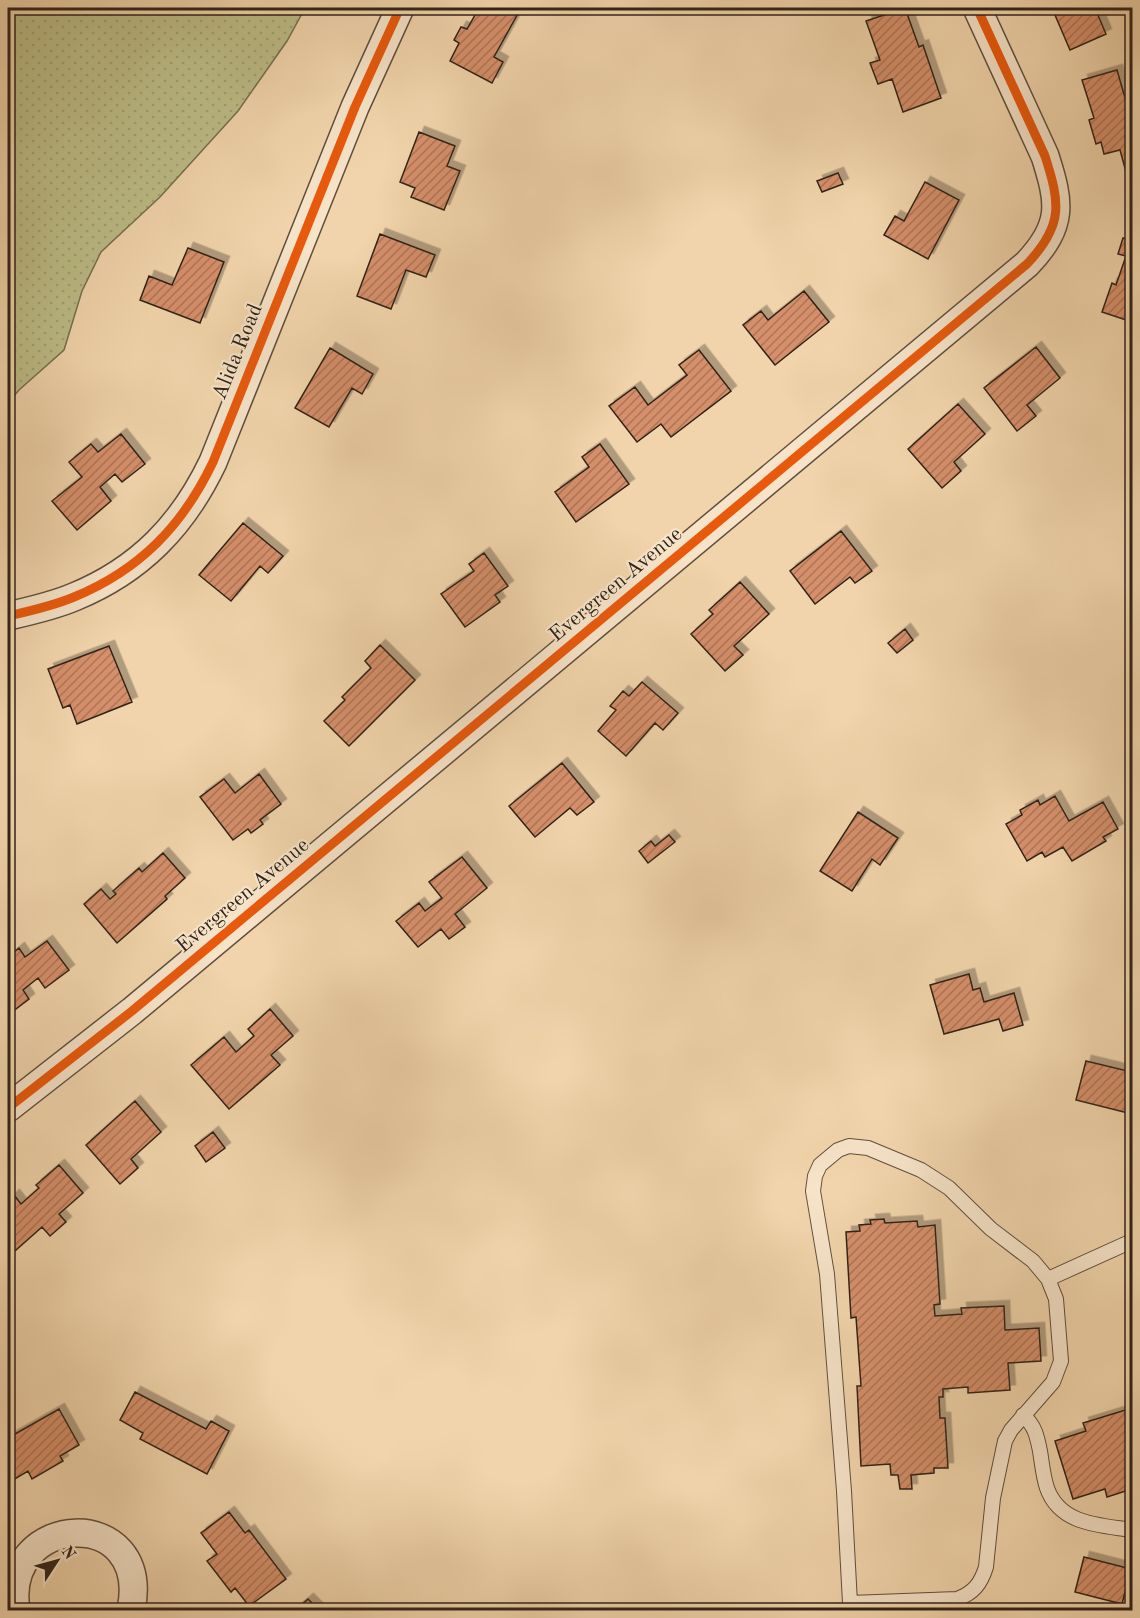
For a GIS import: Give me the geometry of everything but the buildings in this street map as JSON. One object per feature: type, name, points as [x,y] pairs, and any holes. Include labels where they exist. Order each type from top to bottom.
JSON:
[{"type":"street","name":"Alida Road","points":[[8,616],[72,598],[117,576],[168,533],[194,499],[213,462],[355,107],[400,8]]},
{"type":"street","name":"Evergreen Avenue","points":[[8,1108],[132,1011],[484,719],[1041,250],[1056,217],[1056,198],[1052,178],[1045,156],[977,8]]},
{"type":"street","points":[[16,1611],[14,1580],[29,1551],[56,1534],[78,1532],[99,1538],[117,1550],[124,1559],[134,1588],[131,1611]]},
{"type":"lane","points":[[859,1146],[868,1148],[921,1170],[949,1188],[991,1229],[1033,1261],[1048,1279],[1056,1299],[1061,1361],[1053,1382],[1023,1415],[1011,1430],[1001,1453],[993,1498],[986,1567],[975,1589],[968,1595],[947,1601],[850,1604],[844,1491],[827,1274],[813,1191],[815,1176],[820,1165],[838,1150],[859,1146]]},
{"type":"lane","points":[[1048,1279],[1132,1241]]},
{"type":"lane","points":[[1023,1415],[1035,1428],[1047,1488],[1059,1507],[1067,1515],[1078,1520],[1132,1530]]},
{"type":"green space","points":[[8,8],[305,8],[287,41],[238,111],[160,197],[101,252],[82,291],[64,350],[19,390],[8,403]]},
{"type":"cycle path","points":[[8,616],[66,600],[98,586],[139,559],[157,543],[188,506],[213,462],[355,107],[400,8]]},
{"type":"cycle path","points":[[8,1108],[132,1011],[1027,264],[1048,237],[1053,225],[1056,213],[1054,187],[1045,156],[977,8]]}]
